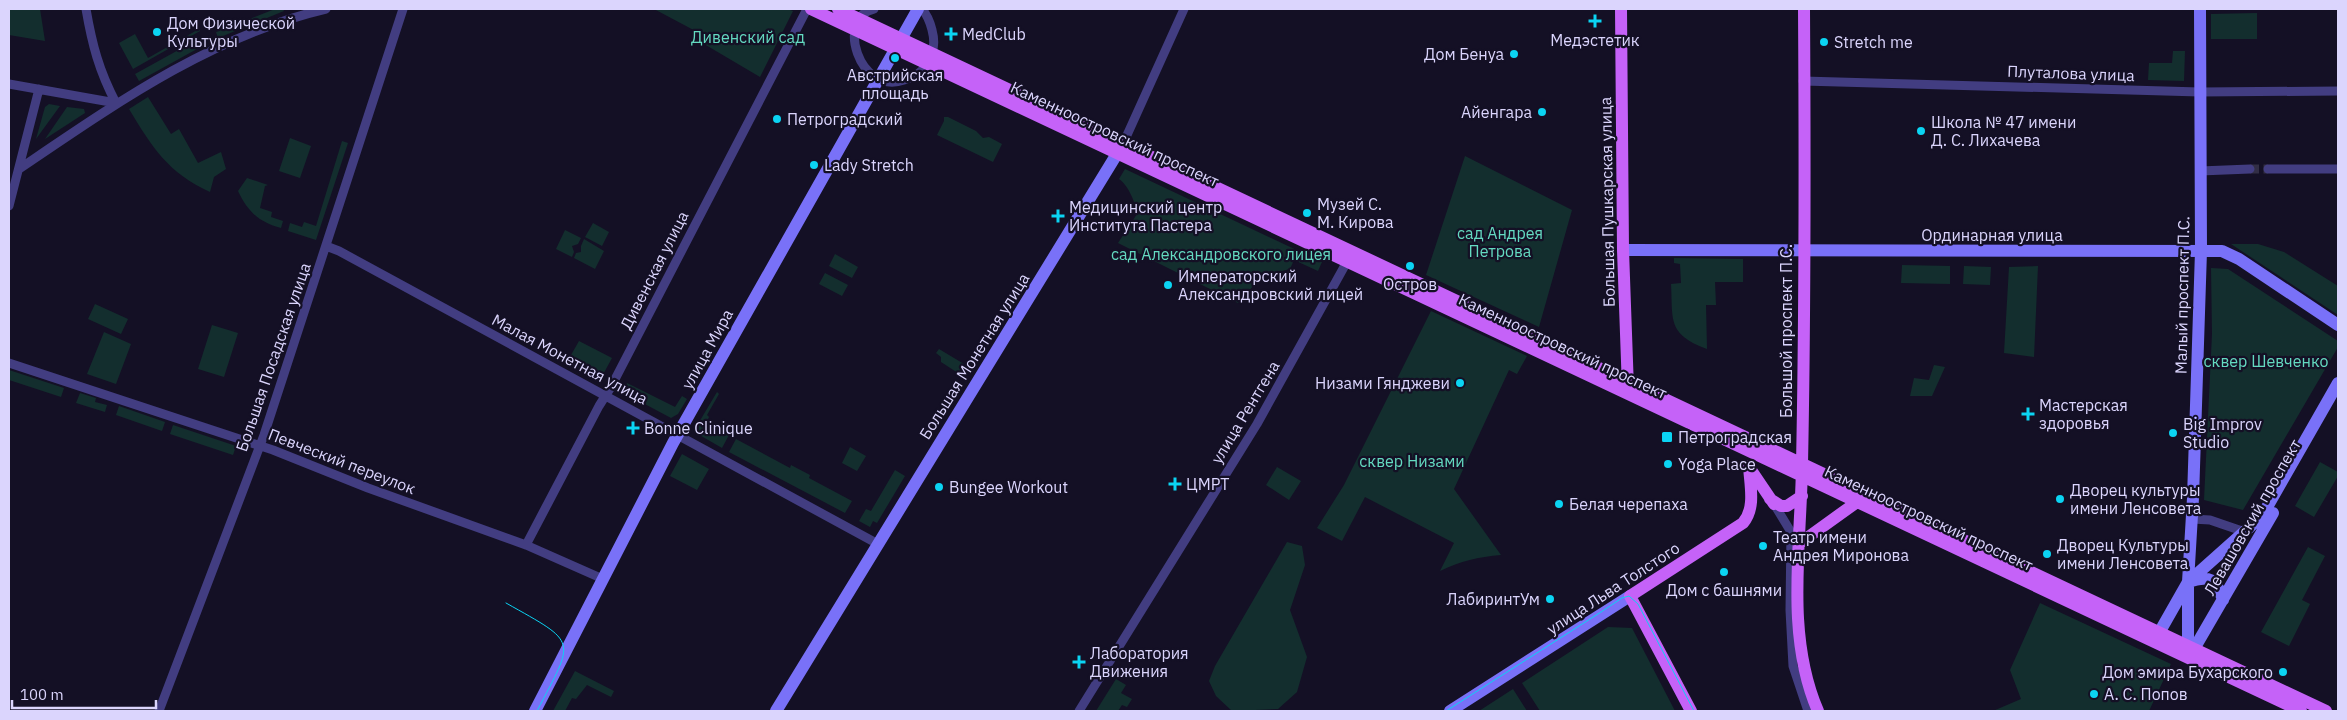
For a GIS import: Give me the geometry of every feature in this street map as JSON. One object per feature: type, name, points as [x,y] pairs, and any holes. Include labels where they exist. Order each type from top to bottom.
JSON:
[{"type":"main road","name":"Каменноостровский проспект","points":[[811,9],[857,24],[1802,471],[2159,633],[2301,711]]},
{"type":"main road","name":"Каменноостровский проспект","points":[[838,9],[857,24]]},
{"type":"main road","name":"Большая Пушкарская улица","points":[[1621,9],[1623,250],[1628,388]]},
{"type":"main road","name":"Большой проспект П.С.","points":[[1804,9],[1802,496],[1798,583],[1801,656],[1805,676],[1818,711]]},
{"type":"main road","name":"Каменноостровский проспект","points":[[1628,388],[1736,446],[1802,471],[1856,502],[2326,711]]},
{"type":"main road","points":[[1736,446],[1772,502],[1786,506],[1802,496]]},
{"type":"main road","name":"улица Льва Толстого","points":[[1630,596],[1737,528],[1750,513],[1749,466]]},
{"type":"main road","points":[[1800,542],[1856,502]]},
{"type":"main road","points":[[1630,596],[1691,711]]},
{"type":"street","points":[[86,9],[92,42],[102,77],[116,103]]},
{"type":"street","points":[[19,169],[116,103],[218,46],[302,11],[326,9]]},
{"type":"street","name":"Большая Посадская улица","points":[[159,711],[260,446],[404,9]]},
{"type":"street","name":"Дивенская улица","points":[[526,544],[606,395],[807,9]]},
{"type":"street","points":[[874,9],[864,13],[857,24],[852,37],[854,44],[867,71],[879,80],[896,83],[917,76],[930,58],[934,40],[928,19],[920,9]]},
{"type":"street","name":"улица Мира","points":[[535,711],[678,434],[920,9]]},
{"type":"street","name":"Большая Монетная улица","points":[[776,711],[1120,149],[1184,9]]},
{"type":"street","name":"Малый проспект П.С.","points":[[2190,651],[2188,582],[2192,519],[2200,251],[2200,9]]},
{"type":"street","name":"Плуталова улица","points":[[1803,81],[2200,92],[2338,91]]},
{"type":"street","points":[[9,84],[116,103]]},
{"type":"street","points":[[9,206],[39,89]]},
{"type":"street","points":[[2200,171],[2250,169]]},
{"type":"street","points":[[2268,169],[2338,169]]},
{"type":"street","name":"Малая Монетная улица","points":[[326,246],[340,251],[878,544]]},
{"type":"street","name":"Ординарная улица","points":[[1623,250],[1803,252],[2222,251],[2230,254],[2338,325]]},
{"type":"street","name":"улица Рентгена","points":[[1079,711],[1257,424],[1350,257]]},
{"type":"street","name":"Певческий переулок","points":[[9,363],[260,446],[368,488],[526,544],[603,579]]},
{"type":"street","name":"Левашовский проспект","points":[[2188,582],[2262,516],[2338,383]]},
{"type":"street","name":"Левашовский проспект","points":[[2190,651],[2223,600],[2338,400]]},
{"type":"street","points":[[1772,502],[1791,532],[1790,610],[1793,666],[1808,711]]},
{"type":"street","points":[[2192,519],[2210,520],[2245,532]]},
{"type":"street","points":[[2188,582],[2202,577],[2210,579],[2216,584],[2223,600]]},
{"type":"street","name":"Малый проспект П.С.","points":[[2159,633],[2188,582]]},
{"type":"street","name":"улица Льва Толстого","points":[[1450,711],[1630,596]]},
{"type":"green space","points":[[9,9],[40,9],[45,41],[9,35]]},
{"type":"green space","points":[[275,9],[283,9],[284,11],[218,38],[216,32]]},
{"type":"green space","name":"Дивенский сад","points":[[654,9],[787,9],[793,11],[760,77],[699,41],[703,35]]},
{"type":"green space","points":[[2257,13],[2257,39],[2211,39],[2211,14]]},
{"type":"green space","points":[[199,29],[200,31],[133,69],[119,43],[135,34],[148,58]]},
{"type":"green space","points":[[202,37],[206,44],[139,81],[135,74]]},
{"type":"green space","points":[[2173,51],[2185,51],[2184,81],[2148,80],[2149,63],[2172,63]]},
{"type":"green space","points":[[148,97],[171,134],[179,129],[198,163],[221,152],[226,169],[214,177],[210,192],[195,185],[172,167],[162,158],[145,135],[129,109]]},
{"type":"green space","points":[[49,104],[60,106],[36,139],[45,107]]},
{"type":"green space","points":[[67,107],[84,109],[85,113],[45,139]]},
{"type":"green space","points":[[944,117],[948,117],[976,131],[983,138],[989,137],[1002,144],[993,162],[937,135]]},
{"type":"green space","points":[[290,138],[311,146],[300,178],[279,171]]},
{"type":"green space","points":[[342,141],[348,143],[316,240],[288,231],[290,223],[302,227],[304,222],[316,226]]},
{"type":"green space","name":"сад Андрея Петрова","points":[[1465,156],[1572,210],[1539,327],[1426,275]]},
{"type":"green space","name":"сад Александровского лицея","points":[[1125,169],[1322,262],[1318,271],[1294,260],[1290,269],[1262,276],[1238,303],[1118,243],[1137,214],[1131,195],[1119,179]]},
{"type":"green space","points":[[247,178],[268,185],[265,186],[260,208],[272,212],[271,217],[283,221],[281,228],[266,223],[246,205],[238,191]]},
{"type":"green space","points":[[593,223],[609,232],[602,246],[585,237]]},
{"type":"green space","points":[[565,230],[581,238],[578,244],[572,246],[574,252],[572,257],[556,249]]},
{"type":"green space","points":[[584,239],[604,251],[595,269],[574,258],[576,253],[581,252]]},
{"type":"green space","points":[[2231,244],[2258,244],[2284,252],[2338,286],[2338,315]]},
{"type":"green space","points":[[835,254],[858,267],[852,278],[829,266]]},
{"type":"green space","points":[[1674,258],[1743,259],[1743,282],[1715,282],[1716,305],[1706,305],[1707,349],[1685,338],[1675,324],[1671,284],[1681,283],[1680,264],[1674,263]]},
{"type":"green space","points":[[1902,265],[1950,266],[1950,284],[1901,283]]},
{"type":"green space","points":[[1964,266],[1991,267],[1990,285],[1963,284]]},
{"type":"green space","points":[[2038,266],[2034,357],[2004,353],[2009,267]]},
{"type":"green space","name":"сквер Шевченко","points":[[2211,268],[2228,269],[2338,341],[2338,347],[2243,510],[2204,500],[2212,334]]},
{"type":"green space","points":[[825,273],[848,285],[842,296],[819,284]]},
{"type":"green space","points":[[95,304],[128,319],[121,334],[88,319]]},
{"type":"green space","name":"сквер Низами","points":[[1431,311],[1527,356],[1517,374],[1509,370],[1454,489],[1501,555],[1470,560],[1440,571],[1454,543],[1365,497],[1342,541],[1317,528],[1344,485]]},
{"type":"green space","points":[[212,325],[238,333],[224,377],[198,369]]},
{"type":"green space","points":[[104,332],[131,344],[116,384],[87,374]]},
{"type":"green space","points":[[579,341],[612,358],[600,380],[567,362]]},
{"type":"green space","points":[[939,349],[964,364],[963,367],[965,368],[961,375],[941,362],[941,357],[936,353]]},
{"type":"green space","points":[[1934,365],[1945,367],[1932,396],[1910,396],[1914,378],[1929,380]]},
{"type":"green space","points":[[9,370],[64,388],[61,397],[9,380]]},
{"type":"green space","points":[[627,383],[675,407],[682,396],[687,399],[678,414],[671,418],[626,394],[623,391]]},
{"type":"green space","points":[[717,392],[719,394],[707,415],[709,417],[706,423],[729,435],[722,448],[696,433],[695,429]]},
{"type":"green space","points":[[80,393],[96,398],[95,402],[107,405],[105,412],[76,403]]},
{"type":"green space","points":[[119,406],[165,422],[162,431],[116,415]]},
{"type":"green space","points":[[173,425],[236,446],[233,455],[170,434]]},
{"type":"green space","points":[[736,439],[790,468],[791,465],[810,475],[809,478],[852,501],[845,513],[729,452]]},
{"type":"green space","points":[[850,447],[866,456],[857,471],[842,463]]},
{"type":"green space","points":[[682,454],[709,469],[697,490],[670,476]]},
{"type":"green space","points":[[2320,462],[2338,472],[2338,476],[2314,517],[2295,506]]},
{"type":"green space","points":[[1277,467],[1301,481],[1289,500],[1266,485]]},
{"type":"green space","points":[[895,470],[905,476],[877,523],[873,521],[870,527],[859,521],[866,509],[871,511]]},
{"type":"green space","points":[[1287,542],[1302,546],[1305,565],[1290,610],[1307,657],[1297,692],[1278,709],[1232,711],[1216,696],[1209,681],[1215,666]]},
{"type":"green space","points":[[2308,547],[2325,556],[2302,600],[2310,604],[2289,646],[2261,632]]},
{"type":"green space","points":[[2040,603],[2171,664],[2149,711],[1993,711],[2021,699],[2010,670]]},
{"type":"green space","points":[[1608,627],[1632,628],[1675,711],[1540,711],[1522,683]]},
{"type":"green space","points":[[575,671],[614,691],[611,697],[587,685],[576,699],[572,698],[565,711],[553,711]]},
{"type":"green space","points":[[1116,679],[1126,685],[1121,693],[1132,699],[1127,707],[1122,705],[1118,711],[1096,711]]},
{"type":"green space","points":[[1513,689],[1527,711],[1479,711]]},
{"type":"tunnel","points":[[2250,169],[2268,169]]},
{"type":"tram line","points":[[1446,711],[1622,598],[1629,596],[1638,604],[1694,711]]},
{"type":"tram line","points":[[506,603],[547,627],[558,636],[563,645],[563,656],[558,669],[537,711]]},
{"type":"place","name":"Медэстетик","points":[[1595,21]]},
{"type":"place","name":"Дом Физической Культуры","points":[[157,32]]},
{"type":"place","name":"MedClub","points":[[951,34]]},
{"type":"place","name":"Stretch me","points":[[1824,42]]},
{"type":"place","name":"Дом Бенуа","points":[[1514,54]]},
{"type":"place","name":"Австрийская площадь","points":[[895,58]]},
{"type":"place","name":"Айенгара","points":[[1542,112]]},
{"type":"place","name":"Петроградский","points":[[777,119]]},
{"type":"place","name":"Школа № 47 имени Д. С. Лихачева","points":[[1921,131]]},
{"type":"place","name":"Lady Stretch","points":[[814,165]]},
{"type":"place","name":"Музей С. М. Кирова","points":[[1307,213]]},
{"type":"place","name":"Медицинский центр Института Пастера","points":[[1058,216]]},
{"type":"place","name":"Остров","points":[[1410,266]]},
{"type":"place","name":"Императорский Александровский лицей","points":[[1168,285]]},
{"type":"place","name":"Низами Гянджеви","points":[[1460,383]]},
{"type":"place","name":"Мастерская здоровья","points":[[2028,414]]},
{"type":"place","name":"Bonne Clinique","points":[[633,428]]},
{"type":"place","name":"Big Improv Studio","points":[[2173,433]]},
{"type":"place","name":"Петроградская","points":[[1667,437]]},
{"type":"place","name":"Yoga Place","points":[[1668,464]]},
{"type":"place","name":"ЦМРТ","points":[[1175,484]]},
{"type":"place","name":"Bungee Workout","points":[[939,487]]},
{"type":"place","name":"Дворец культуры имени Ленсовета","points":[[2060,499]]},
{"type":"place","name":"Белая черепаха","points":[[1559,504]]},
{"type":"place","name":"Театр имени Андрея Миронова","points":[[1763,546]]},
{"type":"place","name":"Дворец Культуры имени Ленсовета","points":[[2047,554]]},
{"type":"place","name":"Дом с башнями","points":[[1724,572]]},
{"type":"place","name":"ЛабиринтУм","points":[[1550,599]]},
{"type":"place","name":"Лаборатория Движения","points":[[1079,662]]},
{"type":"place","name":"Дом эмира Бухарского","points":[[2283,672]]},
{"type":"place","name":"А. С. Попов","points":[[2094,694]]}]
